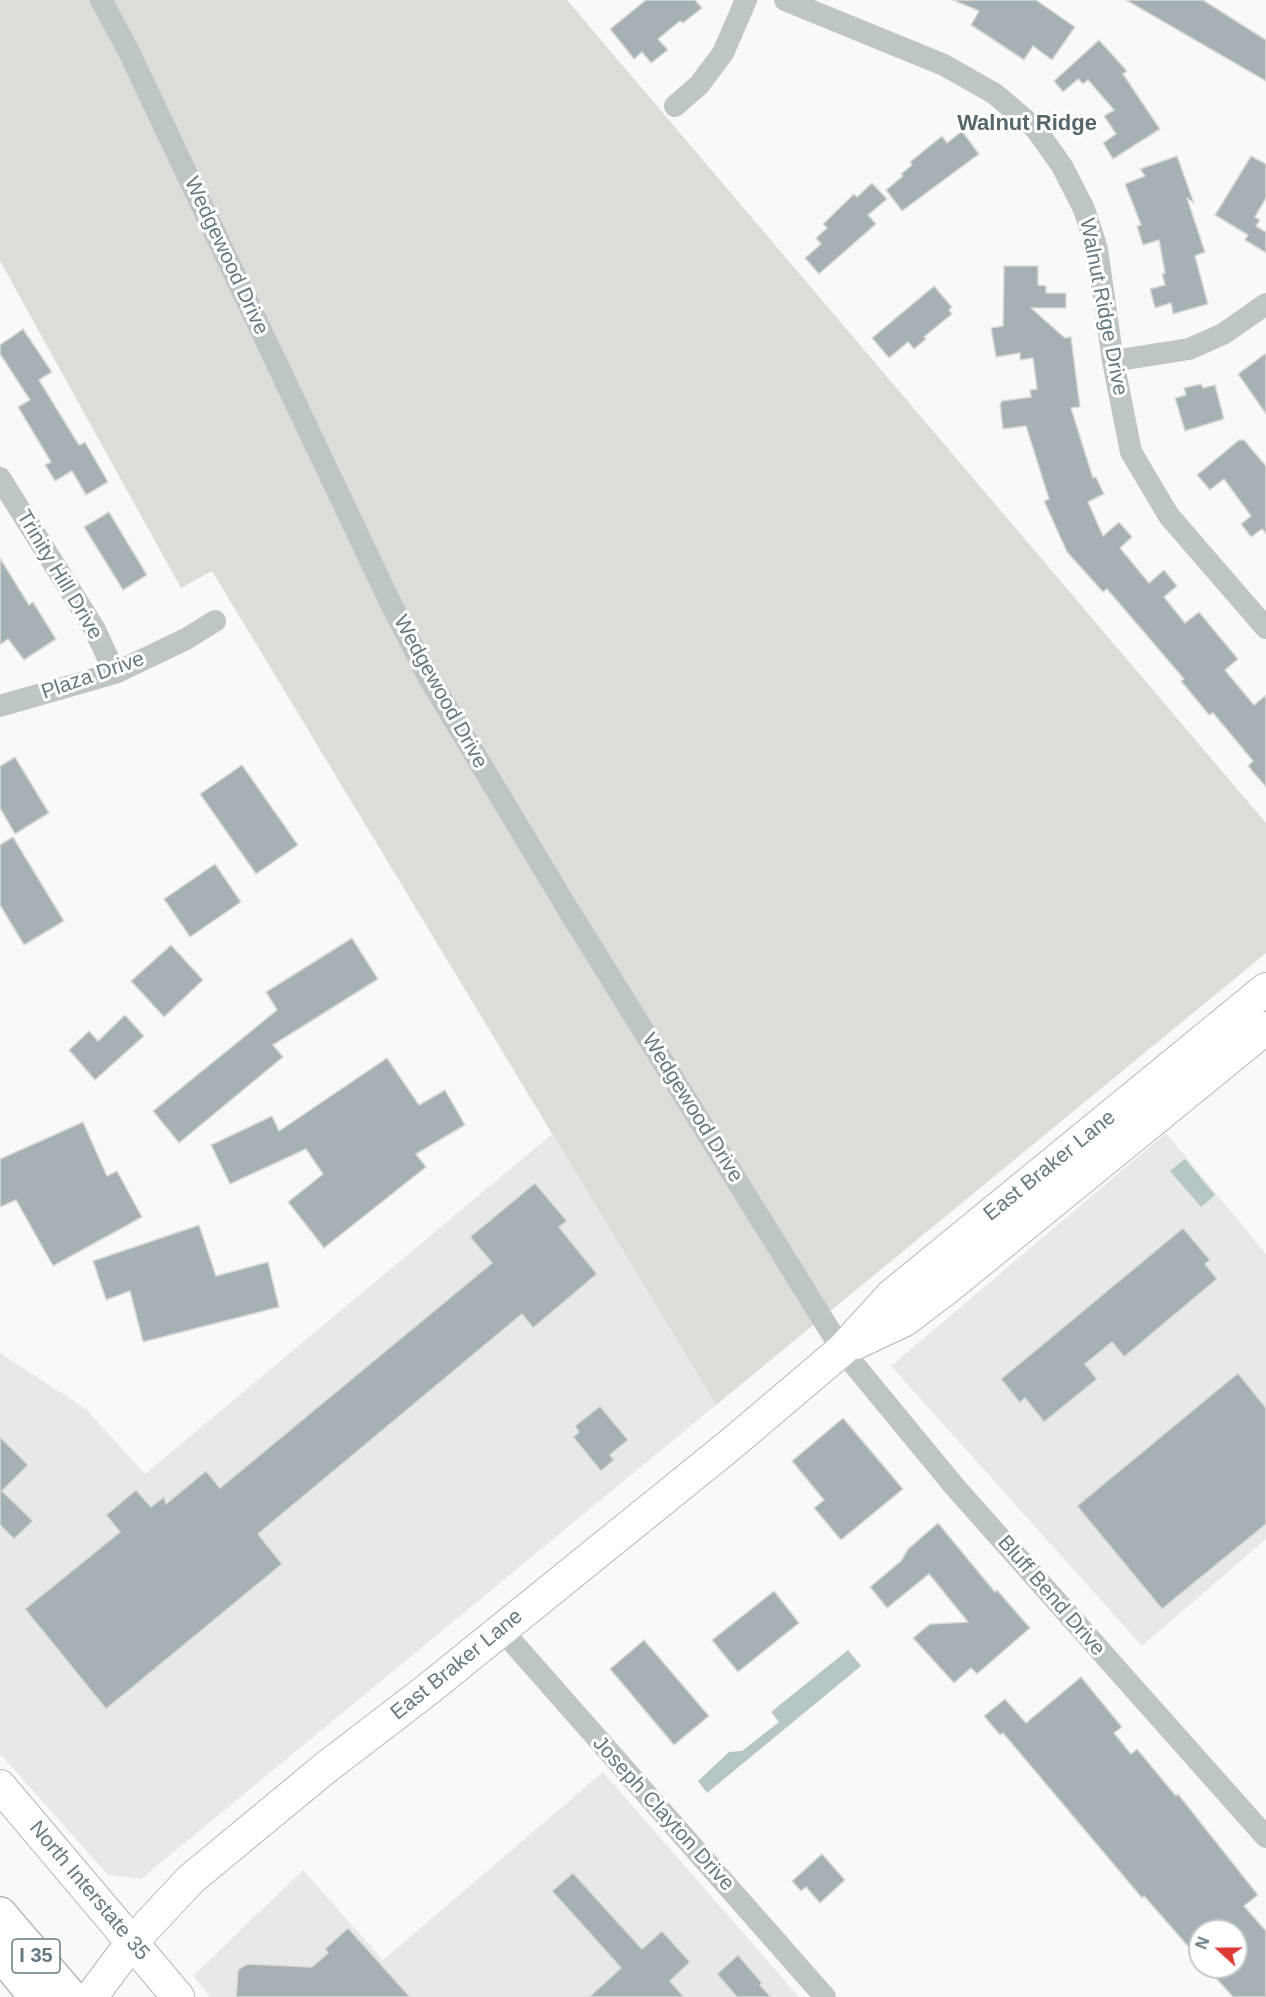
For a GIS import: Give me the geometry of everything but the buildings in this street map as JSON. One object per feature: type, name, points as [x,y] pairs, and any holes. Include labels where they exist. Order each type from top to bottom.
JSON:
[{"type":"highway","name":"I 35","points":[[0,1914],[71,1997]]},
{"type":"highway","name":"I 35","points":[[0,1953],[36,1997]]},
{"type":"main road","name":"East Braker Lane","points":[[98,1986],[133,1941],[191,1879],[324,1769],[722,1452],[842,1350],[891,1296],[1266,989]]},
{"type":"main road","name":"East Braker Lane","points":[[842,1350],[913,1314],[1266,1028]]},
{"type":"main road","name":"North Interstate 35","points":[[0,1786],[178,1997]]},
{"type":"street","name":"Wedgewood Drive","points":[[101,0],[128,50],[390,602],[429,678],[566,906],[842,1350]]},
{"type":"street","points":[[675,106],[699,85],[723,53],[746,0]]},
{"type":"street","name":"Walnut Ridge Drive","points":[[785,0],[807,11],[945,65],[995,94],[1035,128],[1062,166],[1084,209],[1097,249],[1113,361],[1131,452],[1169,516],[1266,628]]},
{"type":"street","points":[[1113,361],[1189,350],[1223,334],[1266,304]]},
{"type":"street","name":"Trinity Hill Drive","points":[[0,478],[94,628],[115,673]]},
{"type":"street","name":"Plaza Drive","points":[[0,706],[115,673],[186,639],[214,621]]},
{"type":"street","name":"Bluff Bend Drive","points":[[842,1350],[955,1487],[1266,1837]]},
{"type":"street","name":"Joseph Clayton Drive","points":[[501,1629],[825,1997]]},
{"type":"shaded area","points":[[0,0],[567,0],[1266,823],[1266,953],[716,1405],[212,571],[181,588],[0,261]]},
{"type":"shaded area","points":[[1166,1133],[1266,1254],[1266,1539],[1142,1646],[891,1366]]},
{"type":"shaded area","points":[[552,1134],[716,1405],[141,1879],[108,1875],[0,1754],[0,1353],[86,1409],[145,1474]]},
{"type":"shaded area","points":[[1185,1159],[1215,1195],[1201,1207],[1170,1171]]},
{"type":"shaded area","points":[[848,1650],[861,1666],[707,1793],[698,1781],[729,1752],[742,1751],[779,1722],[771,1712]]},
{"type":"shaded area","points":[[603,1772],[799,1997],[210,1997],[193,1976],[303,1870],[383,1960]]},
{"type":"district","name":"Walnut Ridge","points":[[1027,124]]}]
